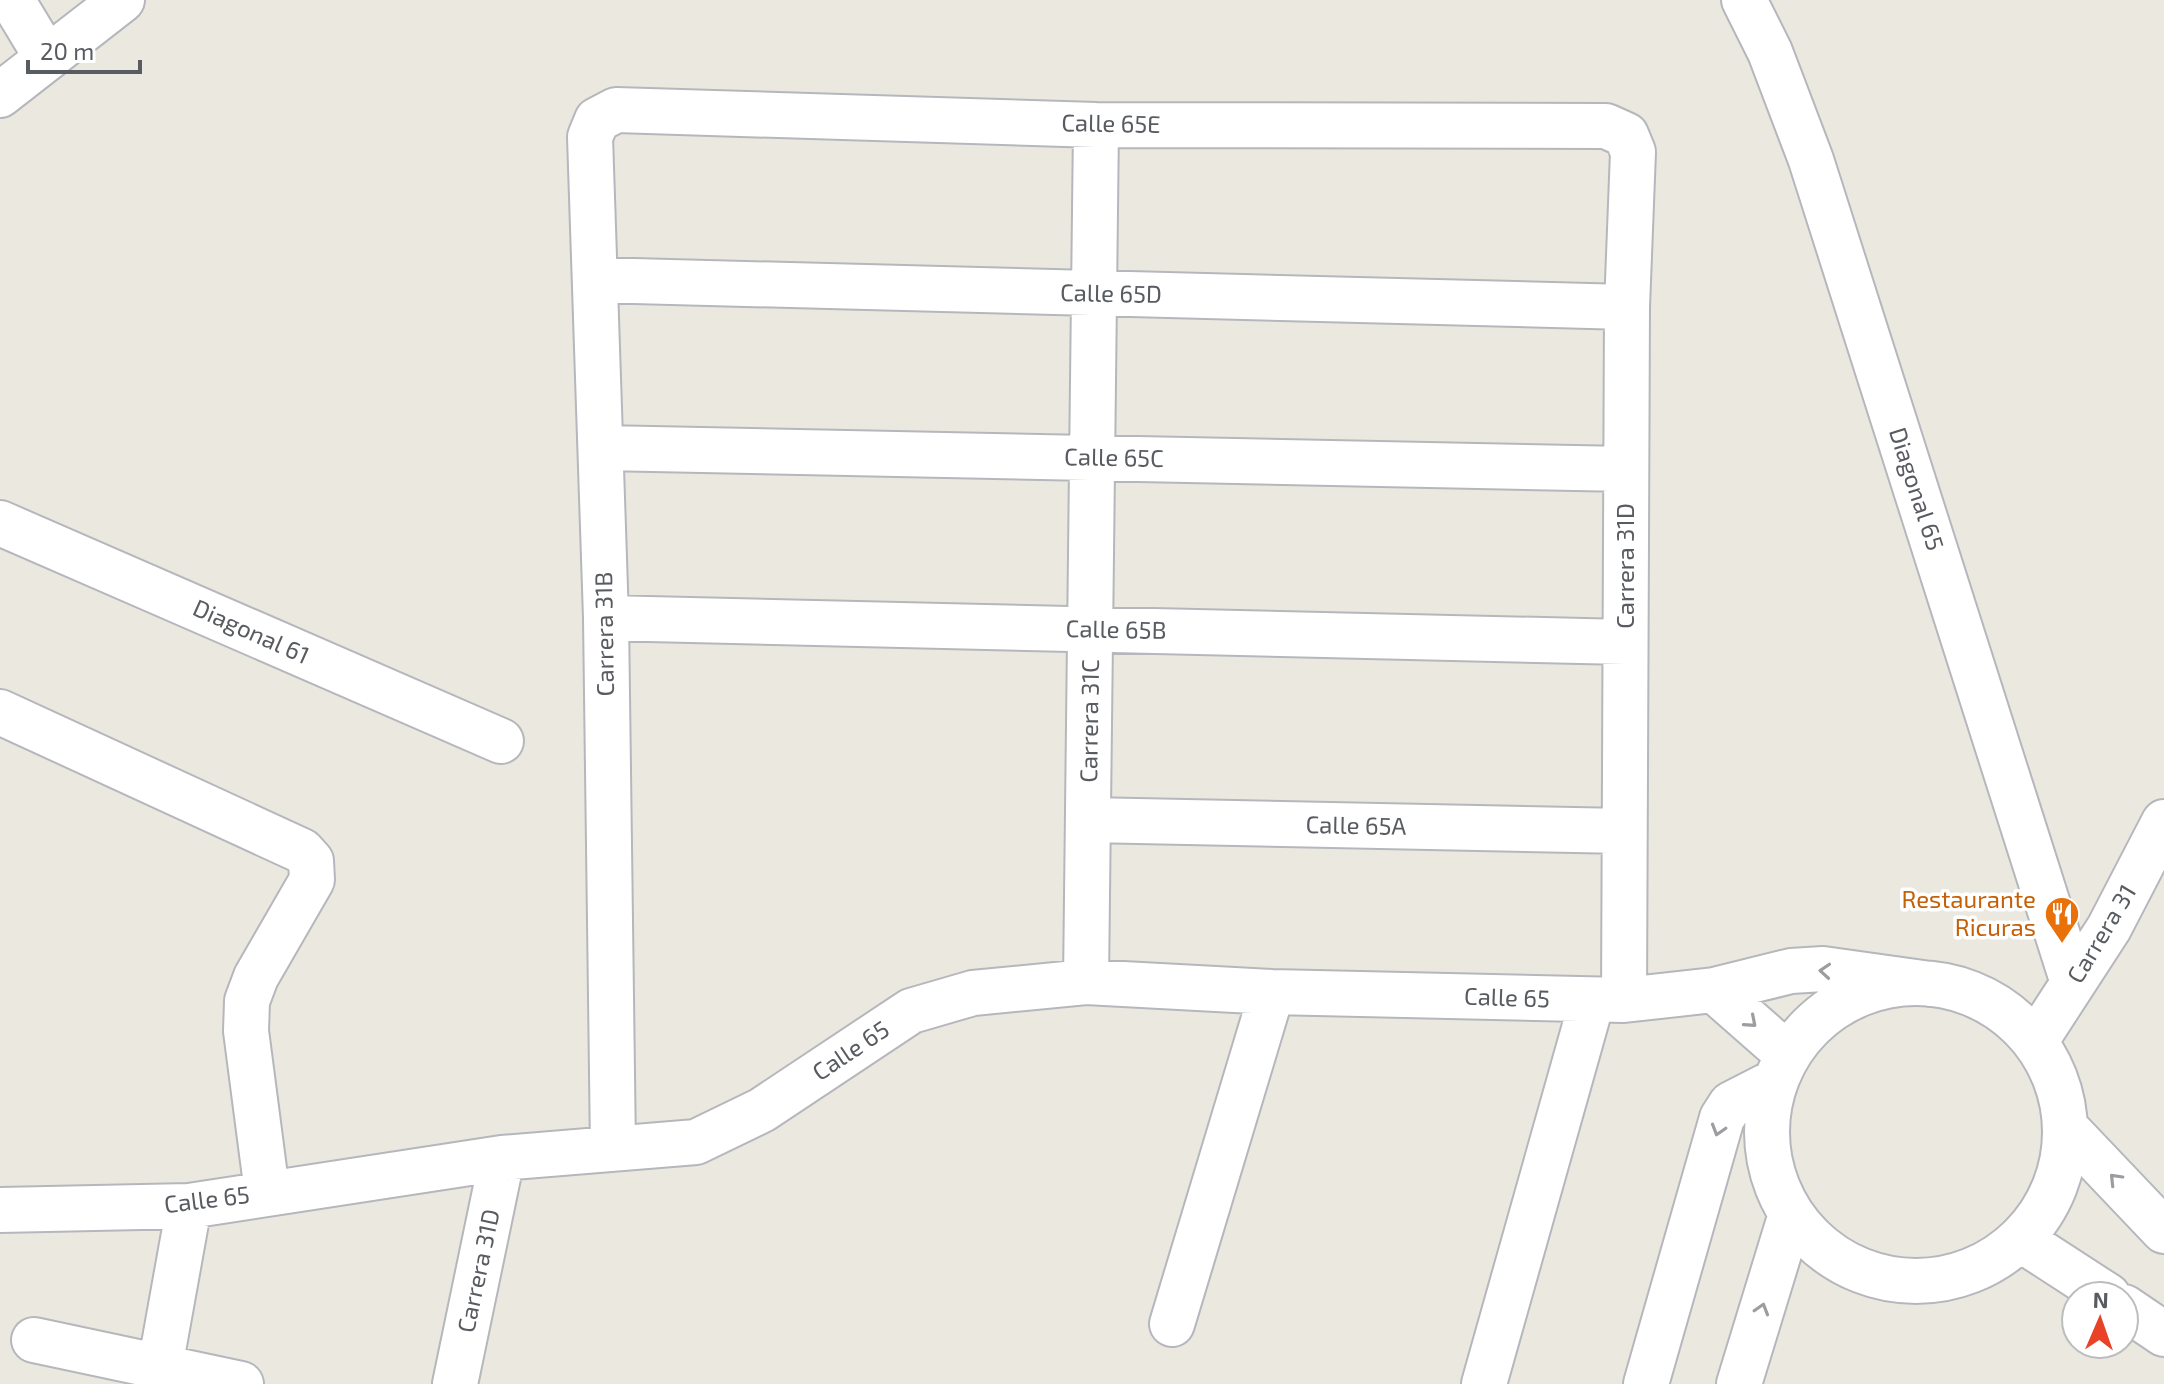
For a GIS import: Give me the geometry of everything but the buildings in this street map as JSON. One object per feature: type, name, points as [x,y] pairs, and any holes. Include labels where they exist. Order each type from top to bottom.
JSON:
[{"type":"street","points":[[12,0],[47,58]]},
{"type":"street","points":[[0,95],[122,0]]},
{"type":"street","name":"Diagonal 65","points":[[1744,0],[1770,52],[1811,160],[2073,983]]},
{"type":"street","name":"Calle 65E","points":[[597,120],[616,110],[1096,125],[1606,126],[1626,135]]},
{"type":"street","name":"Carrera 31B","points":[[597,120],[590,137],[606,618],[613,1149]]},
{"type":"street","name":"Carrera 31C","points":[[1086,982],[1096,125]]},
{"type":"street","name":"Carrera 31D","points":[[1484,1384],[1608,1000],[1624,831],[1627,307],[1633,152],[1626,135]]},
{"type":"street","name":"Calle 65D","points":[[596,280],[1627,307]]},
{"type":"street","name":"Calle 65C","points":[[602,448],[1626,469]]},
{"type":"street","name":"Diagonal 61","points":[[0,523],[501,741]]},
{"type":"street","name":"Calle 65B","points":[[606,618],[1625,642]]},
{"type":"street","points":[[0,712],[302,851],[311,861],[312,880],[256,977],[247,1001],[246,1031],[267,1192]]},
{"type":"street","name":"Calle 65A","points":[[1088,820],[1624,831]]},
{"type":"street","name":"Carrera 31","points":[[2035,1042],[2109,928],[2164,822]]},
{"type":"street","name":"Calle 65","points":[[0,1210],[189,1206],[502,1158],[696,1142],[762,1110],[911,1011],[973,993],[1086,982],[1272,992],[1608,1000],[1714,990],[1791,971],[1823,969],[1930,984]]},
{"type":"street","points":[[1897,984],[1930,984],[1961,990],[1989,1002],[2014,1020],[2035,1042],[2056,1083],[2066,1128],[2064,1158],[2055,1188],[2041,1215],[2020,1239],[1996,1258],[1939,1280],[1908,1281],[1877,1276],[1848,1265],[1822,1248],[1791,1214],[1771,1173],[1765,1127],[1781,1068],[1808,1028],[1834,1007],[1864,992],[1897,984]]},
{"type":"street","points":[[1714,990],[1781,1068]]},
{"type":"street","points":[[1172,1324],[1272,992]]},
{"type":"street","points":[[1646,1384],[1722,1118],[1731,1104],[1781,1068]]},
{"type":"street","points":[[2066,1128],[2164,1231]]},
{"type":"street","name":"Carrera 31D","points":[[455,1384],[502,1158]]},
{"type":"street","points":[[160,1367],[189,1206]]},
{"type":"street","points":[[1739,1384],[1791,1214]]},
{"type":"street","points":[[2020,1239],[2083,1280]]},
{"type":"street","points":[[2140,1318],[2164,1334]]},
{"type":"street","points":[[34,1340],[241,1384]]},
{"type":"place","name":"Restaurante Ricuras","points":[[2062,945]]}]
